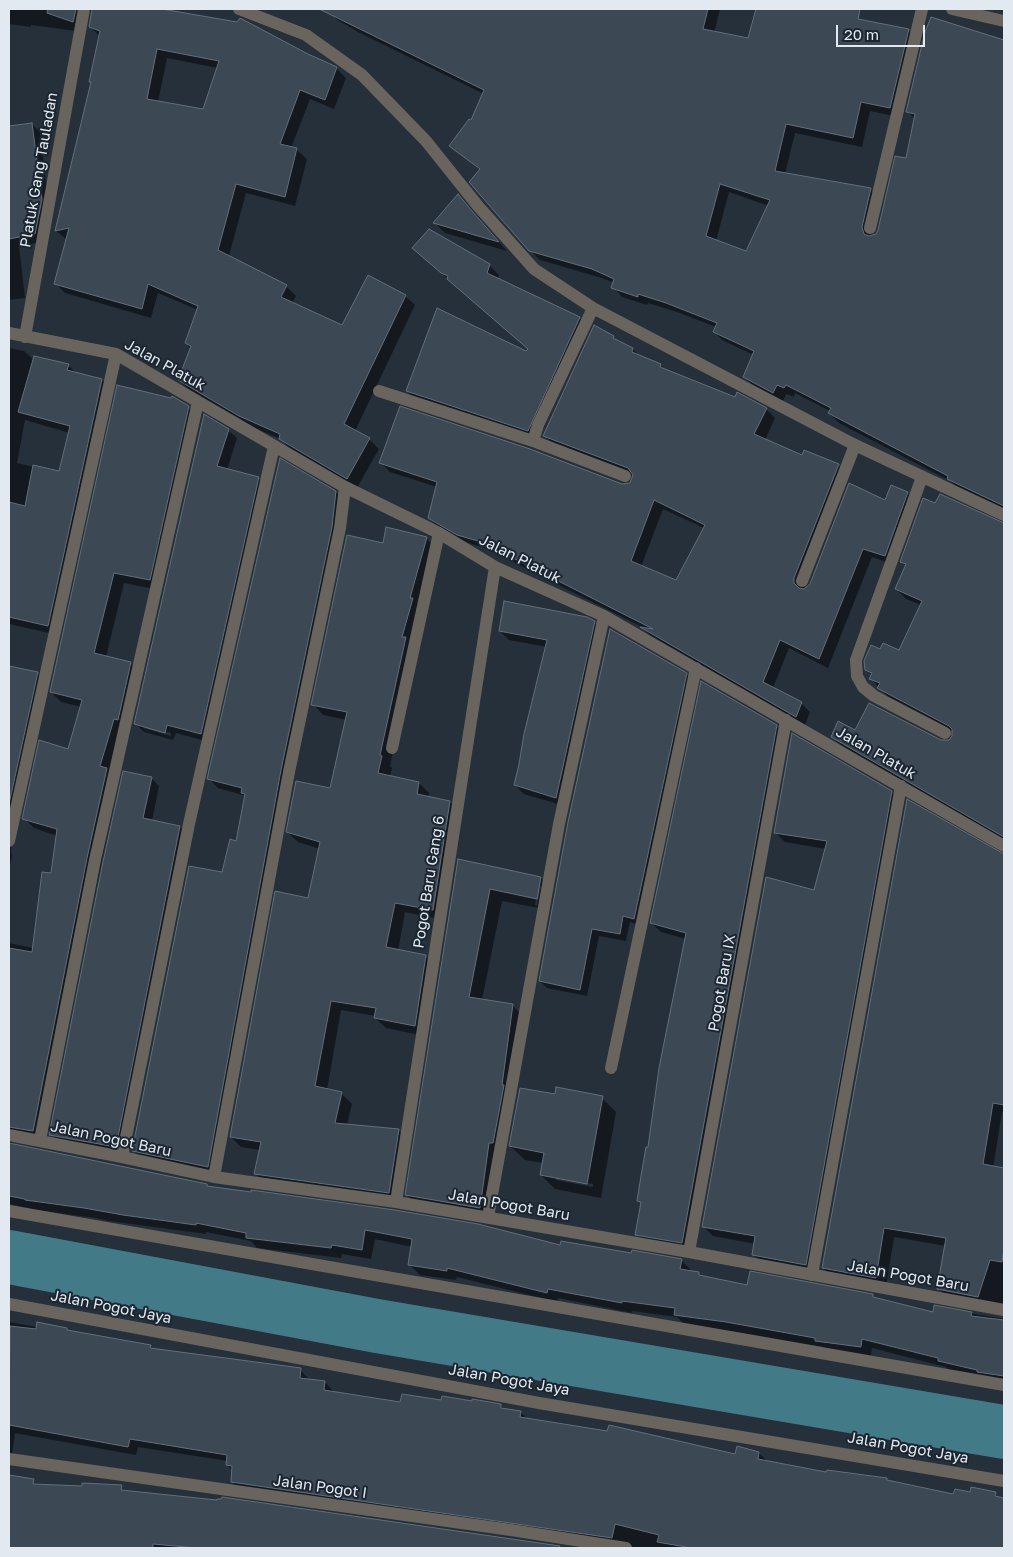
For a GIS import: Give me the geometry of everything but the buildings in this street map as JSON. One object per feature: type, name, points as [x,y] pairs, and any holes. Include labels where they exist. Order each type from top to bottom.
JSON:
[{"type":"street","name":"Platuk Gang Tauladan","points":[[25,337],[84,9]]},
{"type":"street","points":[[239,9],[306,35],[362,75],[426,142],[478,206],[534,269],[604,315],[855,445],[1004,515]]},
{"type":"street","points":[[870,228],[922,9]]},
{"type":"street","points":[[952,9],[1004,21]]},
{"type":"street","points":[[533,441],[538,425],[593,308]]},
{"type":"street","name":"Jalan Platuk","points":[[9,333],[116,354],[345,487],[439,532],[495,567],[604,616],[1004,846]]},
{"type":"street","points":[[9,841],[116,354]]},
{"type":"street","points":[[379,391],[533,441],[625,476]]},
{"type":"street","points":[[40,1140],[95,860],[198,402]]},
{"type":"street","points":[[802,581],[855,445]]},
{"type":"street","points":[[122,1157],[190,824],[274,446]]},
{"type":"street","points":[[922,477],[856,660],[857,676],[864,687],[874,696],[945,733]]},
{"type":"street","points":[[214,1177],[289,772],[340,528],[345,487]]},
{"type":"street","points":[[392,748],[439,532]]},
{"type":"street","name":"Pogot Baru Gang 6","points":[[396,1202],[495,567]]},
{"type":"street","points":[[488,1218],[560,824],[604,616]]},
{"type":"street","points":[[611,1068],[696,668]]},
{"type":"street","name":"Pogot Baru IX","points":[[689,1252],[786,720]]},
{"type":"street","points":[[812,1275],[902,786]]},
{"type":"street","name":"Jalan Pogot Baru","points":[[9,1135],[214,1177],[396,1202],[689,1252],[1004,1310]]},
{"type":"street","points":[[9,1211],[1004,1385]]},
{"type":"street","name":"Jalan Pogot Jaya","points":[[9,1304],[539,1403],[1004,1481]]},
{"type":"street","name":"Jalan Pogot I","points":[[9,1459],[491,1527],[626,1548]]},
{"type":"waterway","points":[[9,1257],[377,1326],[1004,1432]]}]
